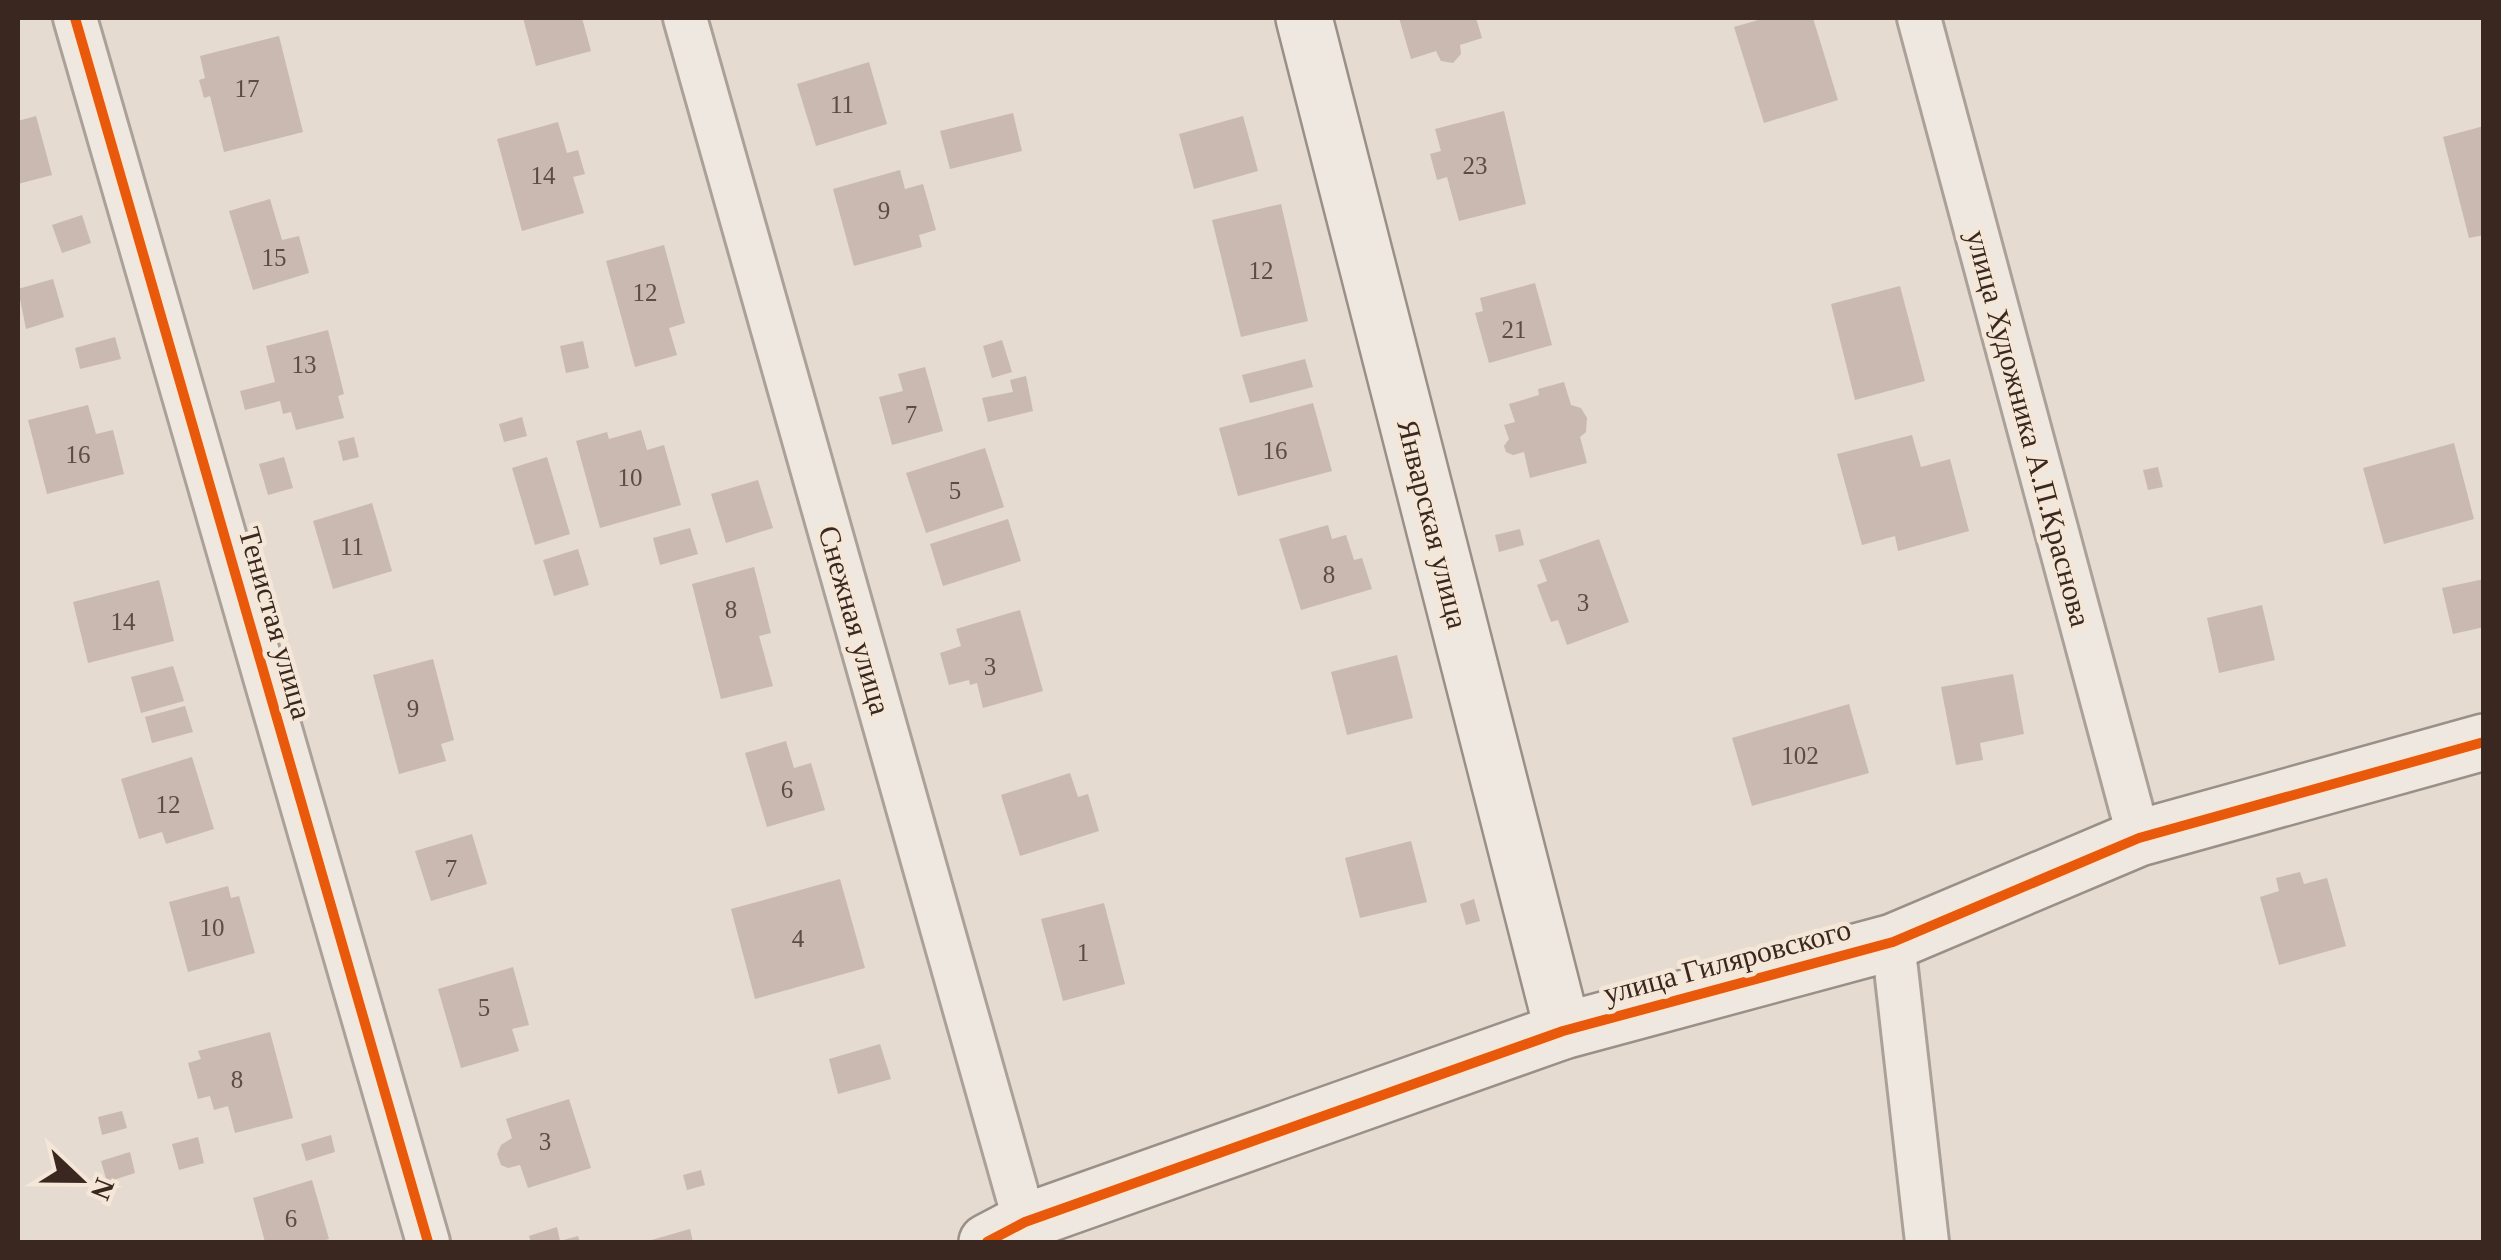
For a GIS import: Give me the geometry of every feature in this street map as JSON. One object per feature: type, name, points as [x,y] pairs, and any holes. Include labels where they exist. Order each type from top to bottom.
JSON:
[{"type":"street","name":"Тенистая улица","points":[[75,18],[428,1242]]},
{"type":"street","name":"Снежная улица","points":[[685,18],[1006,1232]]},
{"type":"street","name":"Январская улица","points":[[1304,18],[1563,1031]]},
{"type":"street","name":"улица Художника А.П.Краснова","points":[[1919,18],[2139,838]]},
{"type":"street","name":"улица Гиляровского","points":[[1006,1232],[1563,1031],[1892,942],[2139,838],[2484,742]]},
{"type":"street","points":[[1892,942],[1927,1242]]},
{"type":"building","points":[[523,18],[582,18],[591,51],[536,66]]},
{"type":"building","points":[[1399,18],[1476,18],[1482,38],[1460,45],[1461,54],[1453,63],[1441,61],[1436,51],[1411,59]]},
{"type":"building","points":[[1765,18],[1813,18],[1838,100],[1764,123],[1734,27]]},
{"type":"building","points":[[279,36],[303,132],[224,152],[210,96],[204,98],[199,80],[205,78],[200,56]]},
{"type":"building","points":[[869,62],[887,124],[816,146],[797,84]]},
{"type":"building","points":[[1504,111],[1526,204],[1459,221],[1447,177],[1437,180],[1430,154],[1441,151],[1435,129]]},
{"type":"building","points":[[1013,113],[1022,151],[950,169],[940,131]]},
{"type":"building","points":[[36,116],[52,175],[18,184],[18,121]]},
{"type":"building","points":[[1243,116],[1258,171],[1194,189],[1179,134]]},
{"type":"building","points":[[558,122],[567,153],[578,150],[585,174],[573,177],[584,213],[522,231],[497,139]]},
{"type":"building","points":[[2484,126],[2484,235],[2469,238],[2443,137]]},
{"type":"building","points":[[900,170],[905,189],[923,184],[936,230],[919,235],[922,247],[854,266],[833,189]]},
{"type":"building","points":[[270,199],[282,240],[299,236],[309,273],[253,290],[229,211]]},
{"type":"building","points":[[1281,204],[1308,321],[1241,337],[1212,220]]},
{"type":"building","points":[[82,215],[91,243],[62,253],[52,225]]},
{"type":"building","points":[[664,245],[685,323],[669,328],[677,355],[635,367],[606,261]]},
{"type":"building","points":[[53,279],[64,317],[26,329],[18,289]]},
{"type":"building","points":[[1535,283],[1552,345],[1489,363],[1475,313],[1483,311],[1480,298]]},
{"type":"building","points":[[1900,286],[1925,381],[1855,400],[1831,304]]},
{"type":"building","points":[[328,330],[344,394],[338,396],[344,418],[296,430],[291,412],[283,414],[280,401],[245,410],[240,391],[275,382],[266,346]]},
{"type":"building","points":[[115,337],[121,359],[80,369],[75,348]]},
{"type":"building","points":[[1002,340],[1012,372],[992,378],[983,346]]},
{"type":"building","points":[[583,341],[589,368],[566,373],[560,346]]},
{"type":"building","points":[[1305,359],[1313,387],[1250,403],[1242,375]]},
{"type":"building","points":[[925,367],[943,431],[892,445],[879,397],[903,391],[898,374]]},
{"type":"building","points":[[1026,376],[1033,411],[988,422],[982,398],[1013,392],[1010,380]]},
{"type":"building","points":[[1564,382],[1571,405],[1581,408],[1587,418],[1586,432],[1580,437],[1587,463],[1530,478],[1524,452],[1513,455],[1504,446],[1509,439],[1504,425],[1515,422],[1509,404],[1539,395],[1538,389]]},
{"type":"building","points":[[1313,403],[1332,471],[1238,496],[1219,428]]},
{"type":"building","points":[[88,405],[96,434],[113,430],[124,474],[47,494],[28,420]]},
{"type":"building","points":[[522,417],[527,436],[504,442],[499,424]]},
{"type":"building","points":[[641,430],[647,450],[664,445],[681,505],[600,528],[576,441],[607,432],[609,439]]},
{"type":"building","points":[[1912,435],[1921,467],[1950,459],[1969,531],[1898,551],[1895,536],[1862,545],[1837,454]]},
{"type":"building","points":[[354,437],[359,457],[343,461],[338,441]]},
{"type":"building","points":[[2454,443],[2474,519],[2384,544],[2363,468]]},
{"type":"building","points":[[985,448],[1004,507],[926,533],[906,473]]},
{"type":"building","points":[[284,457],[293,488],[268,495],[259,464]]},
{"type":"building","points":[[547,457],[570,534],[535,545],[512,468]]},
{"type":"building","points":[[2158,467],[2163,487],[2148,490],[2143,470]]},
{"type":"building","points":[[758,480],[773,528],[726,543],[711,494]]},
{"type":"building","points":[[372,503],[392,571],[333,589],[313,521]]},
{"type":"building","points":[[1008,519],[1021,561],[943,586],[930,544]]},
{"type":"building","points":[[1328,525],[1332,539],[1346,535],[1354,560],[1362,558],[1372,589],[1301,610],[1279,539]]},
{"type":"building","points":[[690,528],[698,554],[660,565],[653,538]]},
{"type":"building","points":[[1520,529],[1524,545],[1499,552],[1495,535]]},
{"type":"building","points":[[1599,539],[1629,622],[1567,645],[1558,620],[1551,622],[1537,585],[1547,581],[1539,560]]},
{"type":"building","points":[[578,549],[589,585],[554,596],[543,560]]},
{"type":"building","points":[[754,567],[771,633],[759,636],[773,686],[721,699],[692,584]]},
{"type":"building","points":[[2484,579],[2484,627],[2453,634],[2442,588]]},
{"type":"building","points":[[159,580],[174,641],[88,663],[73,602]]},
{"type":"building","points":[[2262,605],[2275,660],[2219,673],[2207,618]]},
{"type":"building","points":[[1020,610],[1043,691],[983,708],[977,683],[970,685],[969,680],[949,685],[940,653],[961,646],[956,629]]},
{"type":"building","points":[[1397,655],[1413,718],[1347,735],[1331,672]]},
{"type":"building","points":[[433,659],[454,740],[441,744],[446,761],[399,774],[373,675]]},
{"type":"building","points":[[173,666],[184,701],[141,713],[131,677]]},
{"type":"building","points":[[2013,674],[2024,734],[1980,743],[1983,760],[1956,765],[1941,687]]},
{"type":"building","points":[[1849,704],[1869,773],[1752,806],[1732,738]]},
{"type":"building","points":[[185,706],[193,732],[152,743],[145,717]]},
{"type":"building","points":[[786,741],[794,768],[811,763],[825,810],[767,827],[745,753]]},
{"type":"building","points":[[192,757],[214,829],[166,844],[162,832],[139,839],[121,779]]},
{"type":"building","points":[[1070,773],[1078,797],[1088,794],[1099,831],[1020,856],[1001,795]]},
{"type":"building","points":[[472,834],[487,884],[431,901],[415,851]]},
{"type":"building","points":[[1411,841],[1427,902],[1360,918],[1345,858]]},
{"type":"building","points":[[2300,872],[2304,884],[2327,878],[2346,946],[2279,965],[2260,897],[2279,891],[2276,878]]},
{"type":"building","points":[[840,879],[865,968],[755,999],[731,909]]},
{"type":"building","points":[[228,886],[231,898],[239,896],[255,953],[188,972],[169,902]]},
{"type":"building","points":[[1474,899],[1480,921],[1466,925],[1460,904]]},
{"type":"building","points":[[1104,903],[1125,984],[1063,1001],[1041,919]]},
{"type":"building","points":[[513,967],[529,1025],[512,1029],[519,1051],[461,1068],[438,989]]},
{"type":"building","points":[[270,1032],[293,1118],[235,1133],[228,1106],[214,1110],[210,1096],[198,1099],[188,1063],[201,1059],[198,1051]]},
{"type":"building","points":[[880,1044],[891,1079],[838,1094],[829,1059]]},
{"type":"building","points":[[569,1099],[591,1168],[528,1188],[520,1165],[501,1165],[497,1154],[501,1145],[512,1138],[506,1119]]},
{"type":"building","points":[[122,1111],[127,1128],[102,1135],[98,1117]]},
{"type":"building","points":[[331,1135],[335,1152],[306,1161],[301,1144]]},
{"type":"building","points":[[198,1137],[204,1163],[179,1170],[172,1144]]},
{"type":"building","points":[[130,1152],[135,1173],[107,1182],[101,1161]]},
{"type":"building","points":[[701,1170],[705,1185],[687,1190],[683,1175]]},
{"type":"building","points":[[312,1180],[329,1239],[265,1242],[253,1198]]},
{"type":"building","points":[[557,1227],[560,1241],[578,1236],[580,1242],[531,1242],[529,1236]]},
{"type":"building","points":[[690,1229],[693,1242],[648,1242],[648,1241]]},
{"type":"cycle path","points":[[75,18],[428,1242]]},
{"type":"cycle path","points":[[987,1242],[1025,1222],[1563,1031],[1893,942],[2139,838],[2484,742]]}]
